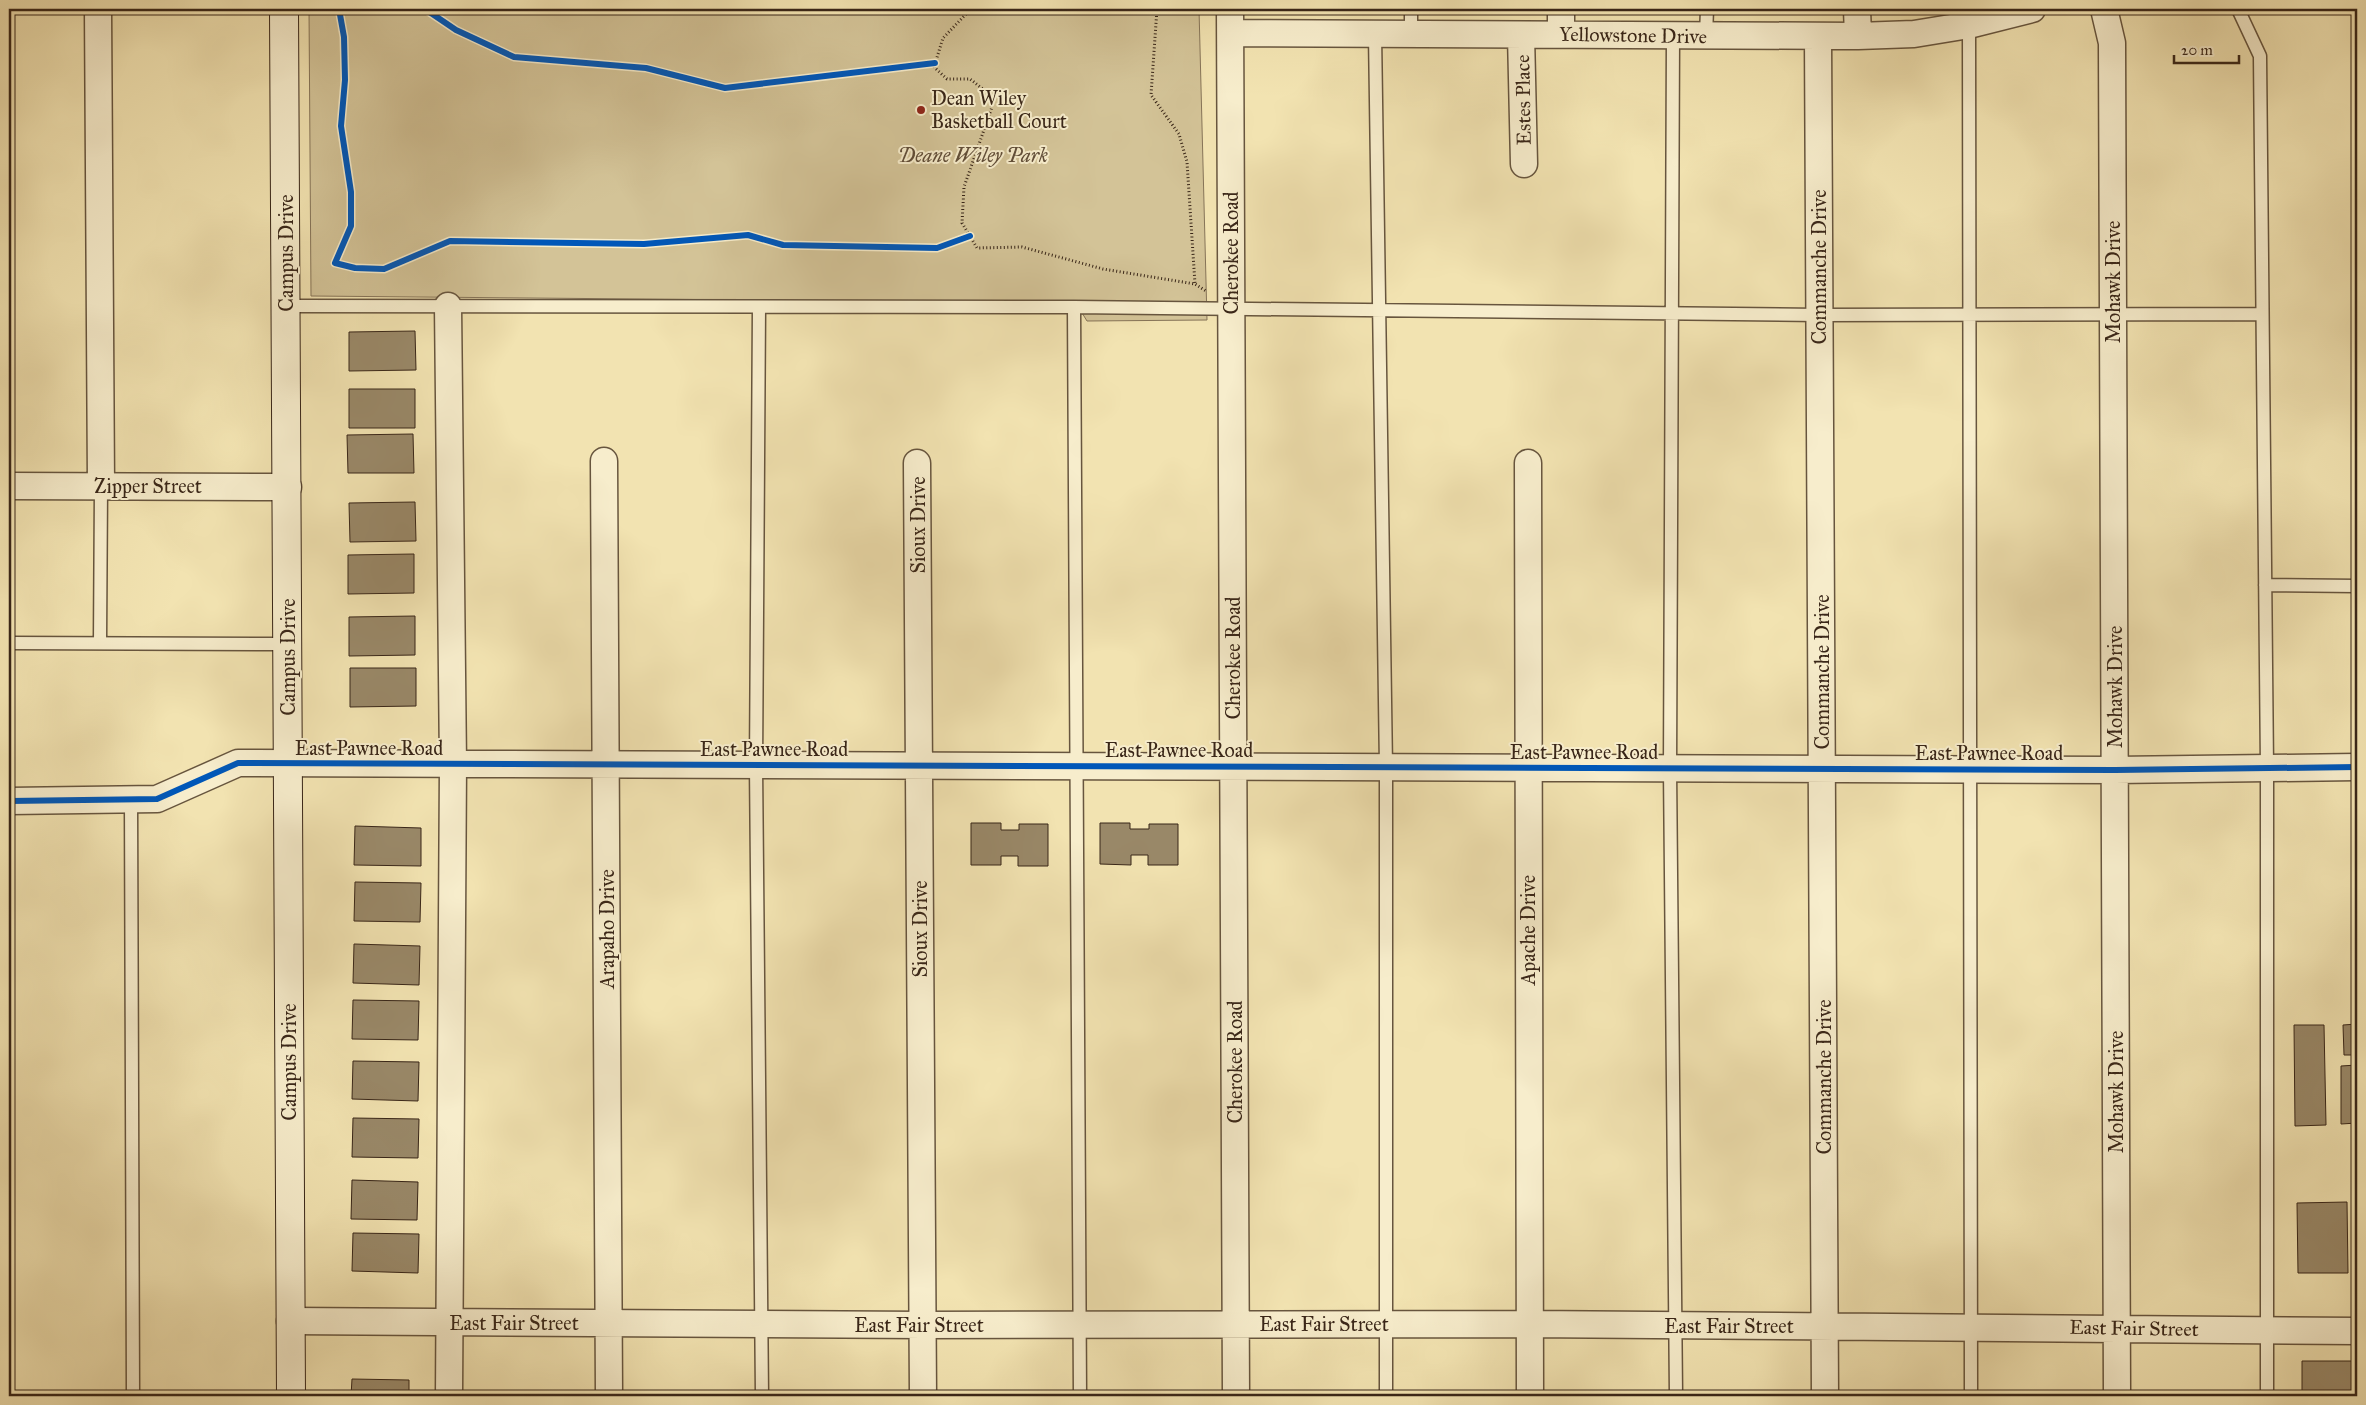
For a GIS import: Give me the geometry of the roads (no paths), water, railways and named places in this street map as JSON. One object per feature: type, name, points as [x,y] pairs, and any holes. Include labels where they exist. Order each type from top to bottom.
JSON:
[{"type":"main road","name":"Campus Drive","points":[[284,9],[288,487],[291,1396]]},
{"type":"street","points":[[98,9],[100,486]]},
{"type":"street","points":[[1561,9],[1561,34]]},
{"type":"street","points":[[1858,9],[1858,36]]},
{"type":"street","name":"Yellowstone Drive","points":[[1231,21],[1374,34],[1818,37],[1914,34],[1970,25],[2001,13],[2032,9]]},
{"type":"street","name":"Mohawk Drive","points":[[2104,9],[2112,43],[2117,1396]]},
{"type":"street","name":"Cherokee Road","points":[[1231,21],[1236,1396]]},
{"type":"street","name":"Estes Place","points":[[1521,35],[1524,164]]},
{"type":"street","name":"Commanche Drive","points":[[1818,37],[1825,1396]]},
{"type":"street","points":[[448,306],[453,764],[449,1396]]},
{"type":"street","name":"Arapaho Drive","points":[[604,461],[609,1396]]},
{"type":"street","name":"Sioux Drive","points":[[917,463],[923,1396]]},
{"type":"street","name":"Apache Drive","points":[[1528,464],[1527,768],[1530,1396]]},
{"type":"street","name":"Zipper Street","points":[[9,486],[288,487]]},
{"type":"street","name":"East Pawnee Road","points":[[9,801],[157,798],[238,763],[606,766],[1233,766],[2115,770],[2357,767]]},
{"type":"street","name":"East Fair Street","points":[[290,1321],[923,1325],[1529,1324],[2357,1331]]},
{"type":"lane","points":[[1411,9],[1411,34]]},
{"type":"lane","points":[[1706,36],[1707,9]]},
{"type":"lane","points":[[2238,9],[2260,56],[2267,768],[2267,1396]]},
{"type":"lane","points":[[1970,25],[1971,1396]]},
{"type":"lane","points":[[1374,34],[1386,767],[1386,1396]]},
{"type":"lane","points":[[1673,35],[1670,768],[1676,1396]]},
{"type":"lane","points":[[286,306],[1074,307],[1819,315],[2262,314]]},
{"type":"lane","points":[[759,307],[756,766],[762,1396]]},
{"type":"lane","points":[[1074,307],[1080,1396]]},
{"type":"lane","points":[[100,486],[100,643]]},
{"type":"lane","points":[[2265,585],[2357,586]]},
{"type":"lane","points":[[9,643],[288,644]]},
{"type":"lane","points":[[131,798],[133,1396]]},
{"type":"place","name":"Dean Wiley Basketball Court","points":[[921,110]]},
{"type":"park label","name":"Deane Wiley Park","points":[[973,155]]}]
